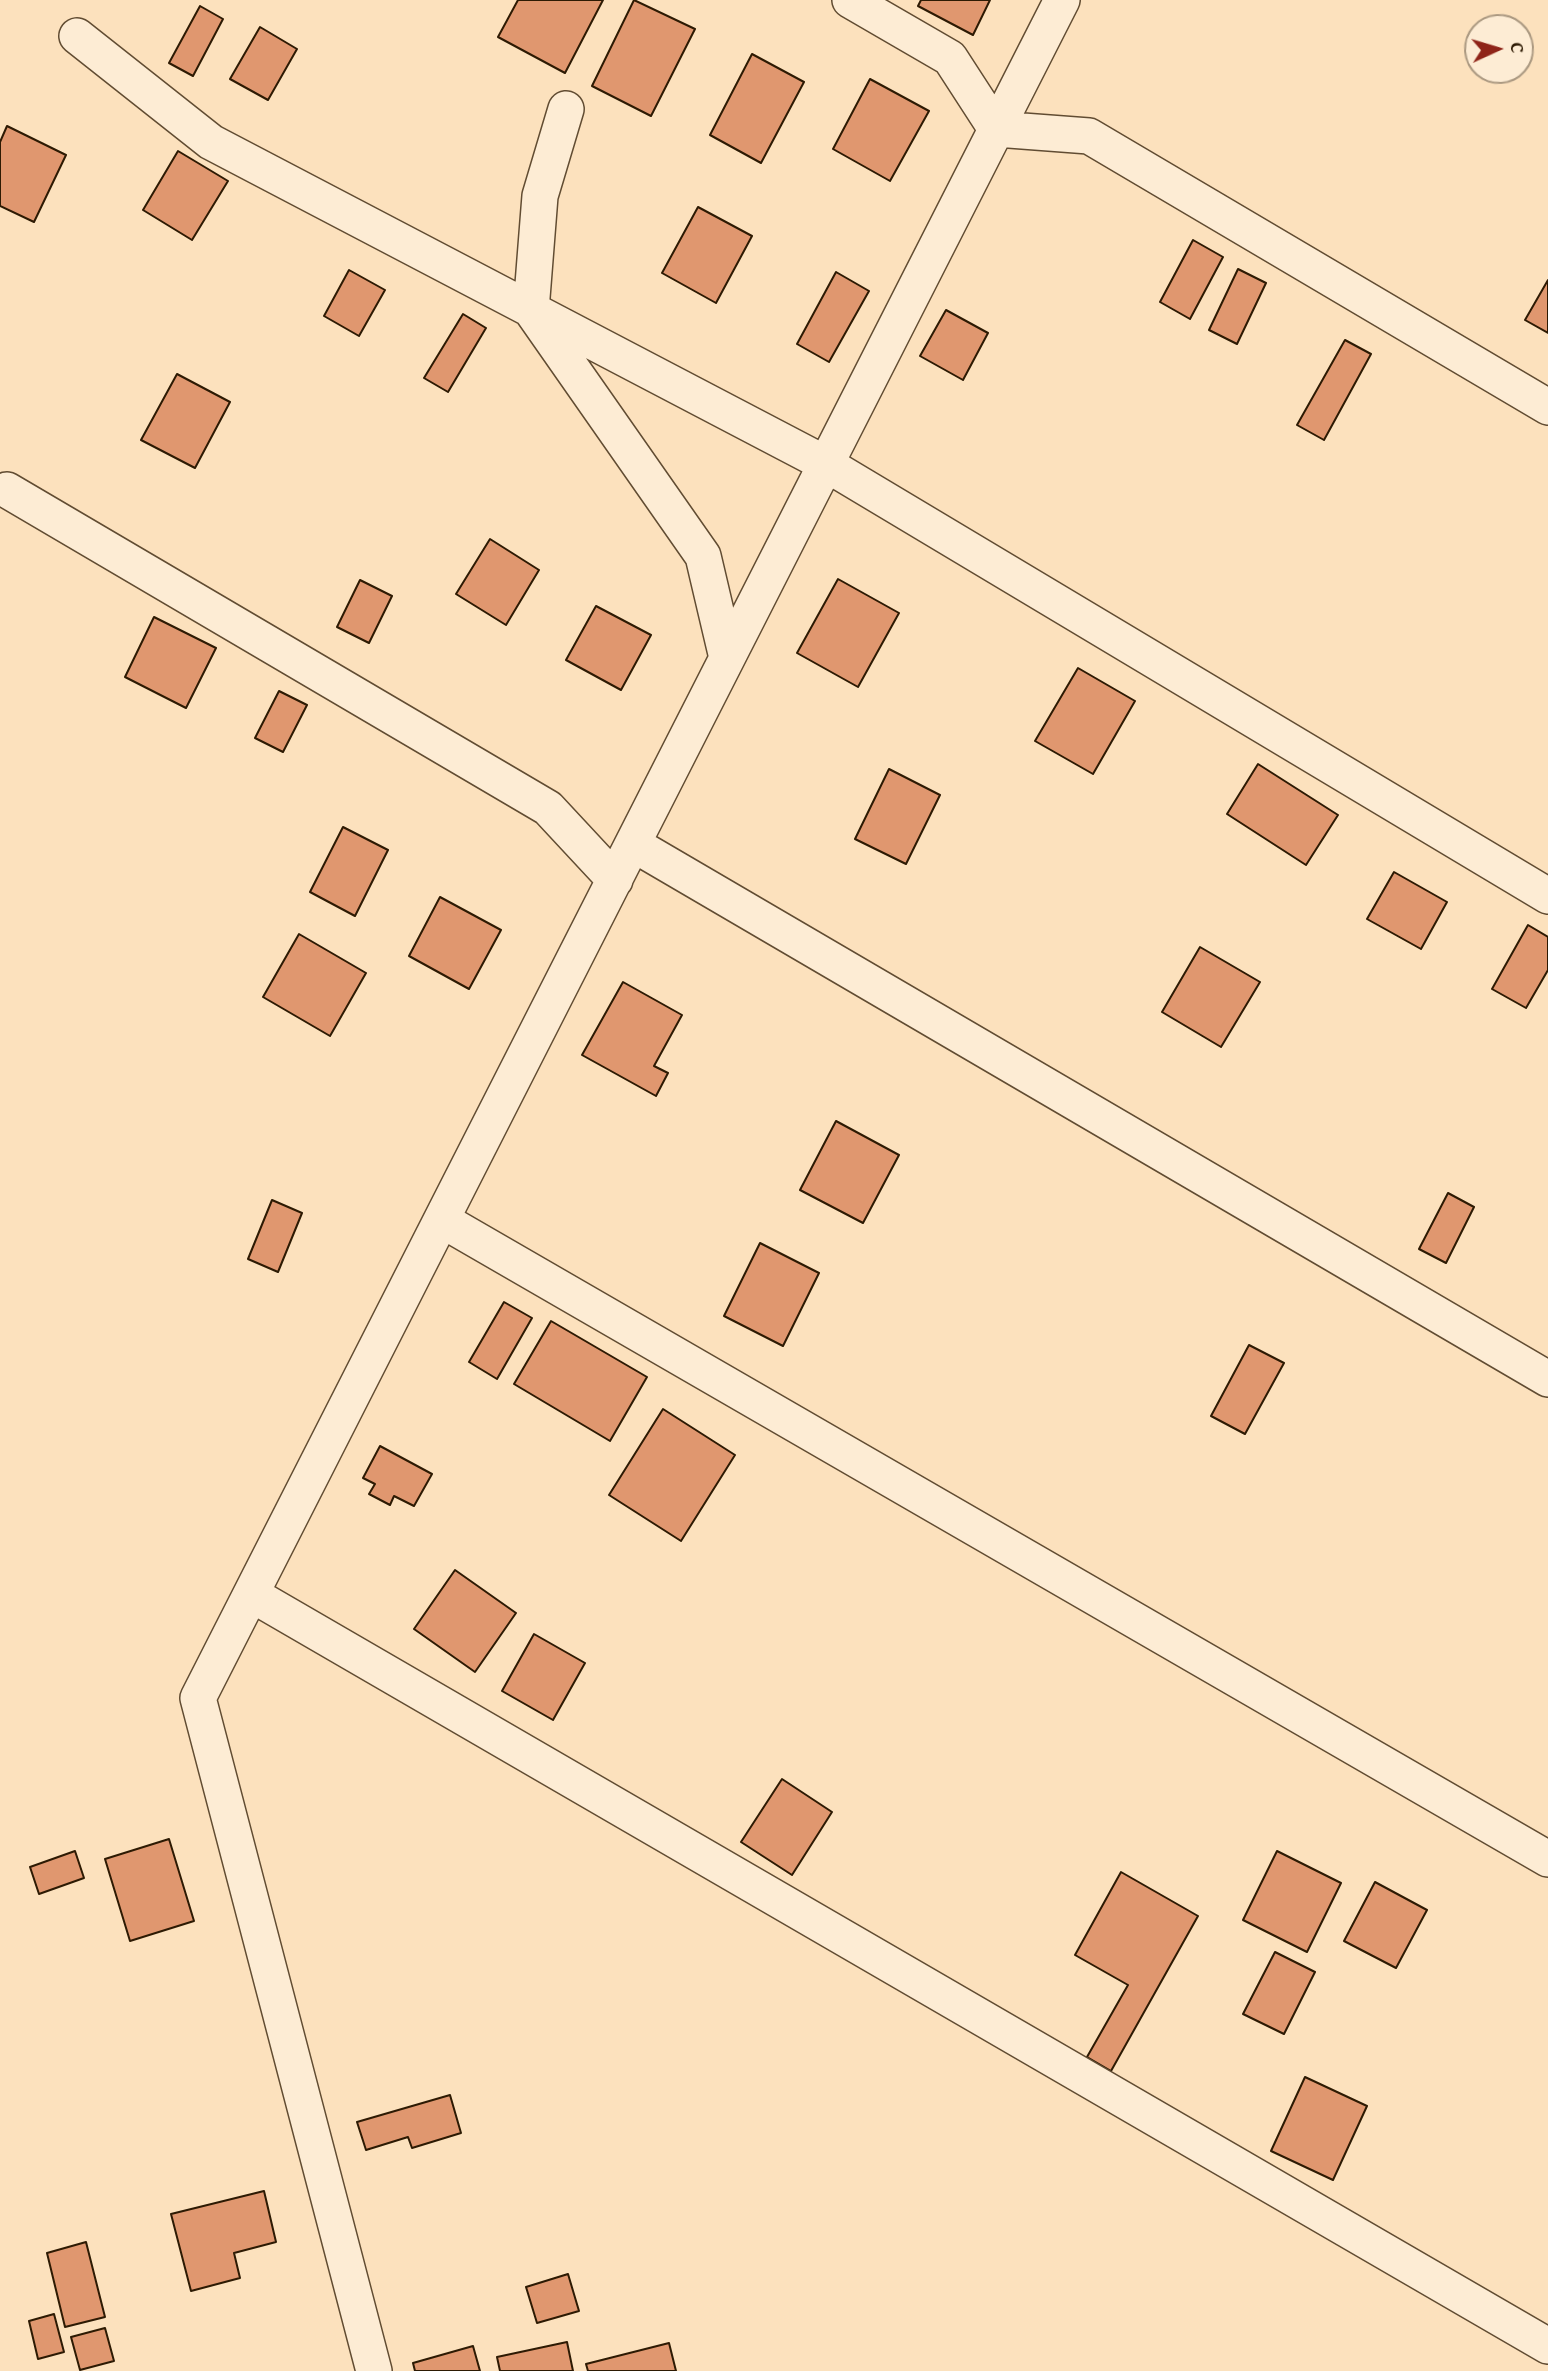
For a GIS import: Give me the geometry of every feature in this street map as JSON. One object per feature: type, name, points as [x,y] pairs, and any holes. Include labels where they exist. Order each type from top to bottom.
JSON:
[{"type":"street","points":[[850,0],[950,58],[996,130]]},
{"type":"street","points":[[374,2371],[198,1698],[1062,0]]},
{"type":"street","points":[[77,36],[211,142],[826,464],[1548,896]]},
{"type":"street","points":[[566,109],[540,195],[531,310],[703,556],[727,658]]},
{"type":"street","points":[[996,130],[1089,136],[1548,407]]},
{"type":"street","points":[[7,490],[548,808],[615,880]]},
{"type":"street","points":[[633,844],[1548,1378]]},
{"type":"street","points":[[442,1220],[1548,1859]]},
{"type":"street","points":[[251,1594],[1548,2346]]},
{"type":"building","points":[[518,0],[603,0],[565,73],[498,37]]},
{"type":"building","points":[[634,0],[695,29],[651,116],[592,86]]},
{"type":"building","points":[[921,0],[990,0],[973,35],[918,6]]},
{"type":"building","points":[[200,6],[223,19],[193,76],[169,63]]},
{"type":"building","points":[[260,27],[297,49],[268,100],[230,79]]},
{"type":"building","points":[[752,54],[804,82],[761,163],[710,135]]},
{"type":"building","points":[[870,79],[929,111],[890,181],[833,149]]},
{"type":"building","points":[[7,126],[66,155],[34,222],[0,206],[0,142]]},
{"type":"building","points":[[178,151],[228,181],[192,240],[143,210]]},
{"type":"building","points":[[698,207],[752,236],[716,303],[662,273]]},
{"type":"building","points":[[1193,240],[1223,257],[1190,319],[1160,302]]},
{"type":"building","points":[[1238,269],[1266,283],[1237,344],[1209,330]]},
{"type":"building","points":[[349,270],[385,290],[359,336],[324,316]]},
{"type":"building","points":[[836,272],[869,291],[829,362],[797,344]]},
{"type":"building","points":[[1548,280],[1548,333],[1525,320]]},
{"type":"building","points":[[946,310],[988,333],[963,380],[920,356]]},
{"type":"building","points":[[463,314],[486,328],[448,392],[424,378]]},
{"type":"building","points":[[1345,340],[1371,354],[1324,440],[1297,425]]},
{"type":"building","points":[[177,374],[230,402],[195,468],[141,440]]},
{"type":"building","points":[[490,539],[539,570],[506,625],[456,594]]},
{"type":"building","points":[[838,579],[899,613],[858,687],[797,653]]},
{"type":"building","points":[[360,580],[392,596],[369,643],[337,627]]},
{"type":"building","points":[[596,606],[651,635],[621,690],[566,660]]},
{"type":"building","points":[[154,617],[216,648],[186,708],[125,677]]},
{"type":"building","points":[[1078,668],[1135,701],[1093,774],[1035,741]]},
{"type":"building","points":[[279,691],[307,705],[283,752],[255,738]]},
{"type":"building","points":[[1258,764],[1338,815],[1306,865],[1227,814]]},
{"type":"building","points":[[889,769],[940,795],[906,864],[855,839]]},
{"type":"building","points":[[343,827],[388,850],[355,916],[310,892]]},
{"type":"building","points":[[1394,872],[1447,902],[1421,949],[1367,919]]},
{"type":"building","points":[[440,897],[501,930],[469,989],[409,956]]},
{"type":"building","points":[[1528,925],[1548,937],[1548,970],[1526,1008],[1492,989]]},
{"type":"building","points":[[299,934],[366,973],[330,1036],[263,997]]},
{"type":"building","points":[[1200,947],[1260,982],[1221,1047],[1162,1012]]},
{"type":"building","points":[[623,982],[682,1015],[654,1066],[668,1073],[656,1096],[582,1055]]},
{"type":"building","points":[[836,1121],[899,1155],[863,1223],[800,1190]]},
{"type":"building","points":[[1448,1193],[1474,1207],[1446,1263],[1419,1249]]},
{"type":"building","points":[[272,1200],[302,1213],[278,1272],[248,1259]]},
{"type":"building","points":[[760,1243],[819,1273],[783,1346],[724,1316]]},
{"type":"building","points":[[504,1302],[532,1318],[497,1379],[469,1362]]},
{"type":"building","points":[[551,1321],[647,1377],[610,1441],[514,1384]]},
{"type":"building","points":[[1249,1345],[1284,1363],[1245,1434],[1211,1416]]},
{"type":"building","points":[[663,1409],[735,1455],[681,1541],[609,1495]]},
{"type":"building","points":[[380,1446],[432,1474],[414,1506],[394,1496],[390,1505],[369,1494],[375,1484],[363,1478]]},
{"type":"building","points":[[455,1570],[516,1613],[475,1672],[414,1629]]},
{"type":"building","points":[[534,1634],[585,1663],[553,1720],[502,1691]]},
{"type":"building","points":[[782,1779],[832,1812],[792,1875],[741,1842]]},
{"type":"building","points":[[169,1839],[194,1921],[130,1941],[105,1859]]},
{"type":"building","points":[[75,1851],[84,1878],[39,1894],[30,1867]]},
{"type":"building","points":[[1277,1851],[1341,1883],[1307,1952],[1243,1920]]},
{"type":"building","points":[[1121,1872],[1198,1916],[1111,2071],[1087,2057],[1128,1985],[1075,1955]]},
{"type":"building","points":[[1375,1882],[1427,1910],[1396,1968],[1344,1941]]},
{"type":"building","points":[[1275,1952],[1315,1972],[1284,2034],[1243,2014]]},
{"type":"building","points":[[1305,2077],[1367,2106],[1333,2180],[1271,2151]]},
{"type":"building","points":[[450,2095],[461,2133],[412,2148],[408,2137],[366,2150],[357,2122]]},
{"type":"building","points":[[264,2191],[276,2242],[234,2253],[240,2278],[191,2291],[171,2214]]},
{"type":"building","points":[[86,2242],[105,2317],[65,2327],[47,2253]]},
{"type":"building","points":[[568,2274],[579,2311],[537,2323],[526,2287]]},
{"type":"building","points":[[54,2314],[64,2352],[38,2359],[29,2321]]},
{"type":"building","points":[[105,2328],[114,2361],[80,2370],[71,2337]]},
{"type":"building","points":[[567,2342],[573,2371],[500,2371],[497,2357]]},
{"type":"building","points":[[669,2343],[676,2371],[588,2371],[586,2364]]},
{"type":"building","points":[[473,2346],[480,2371],[415,2371],[413,2363]]}]
